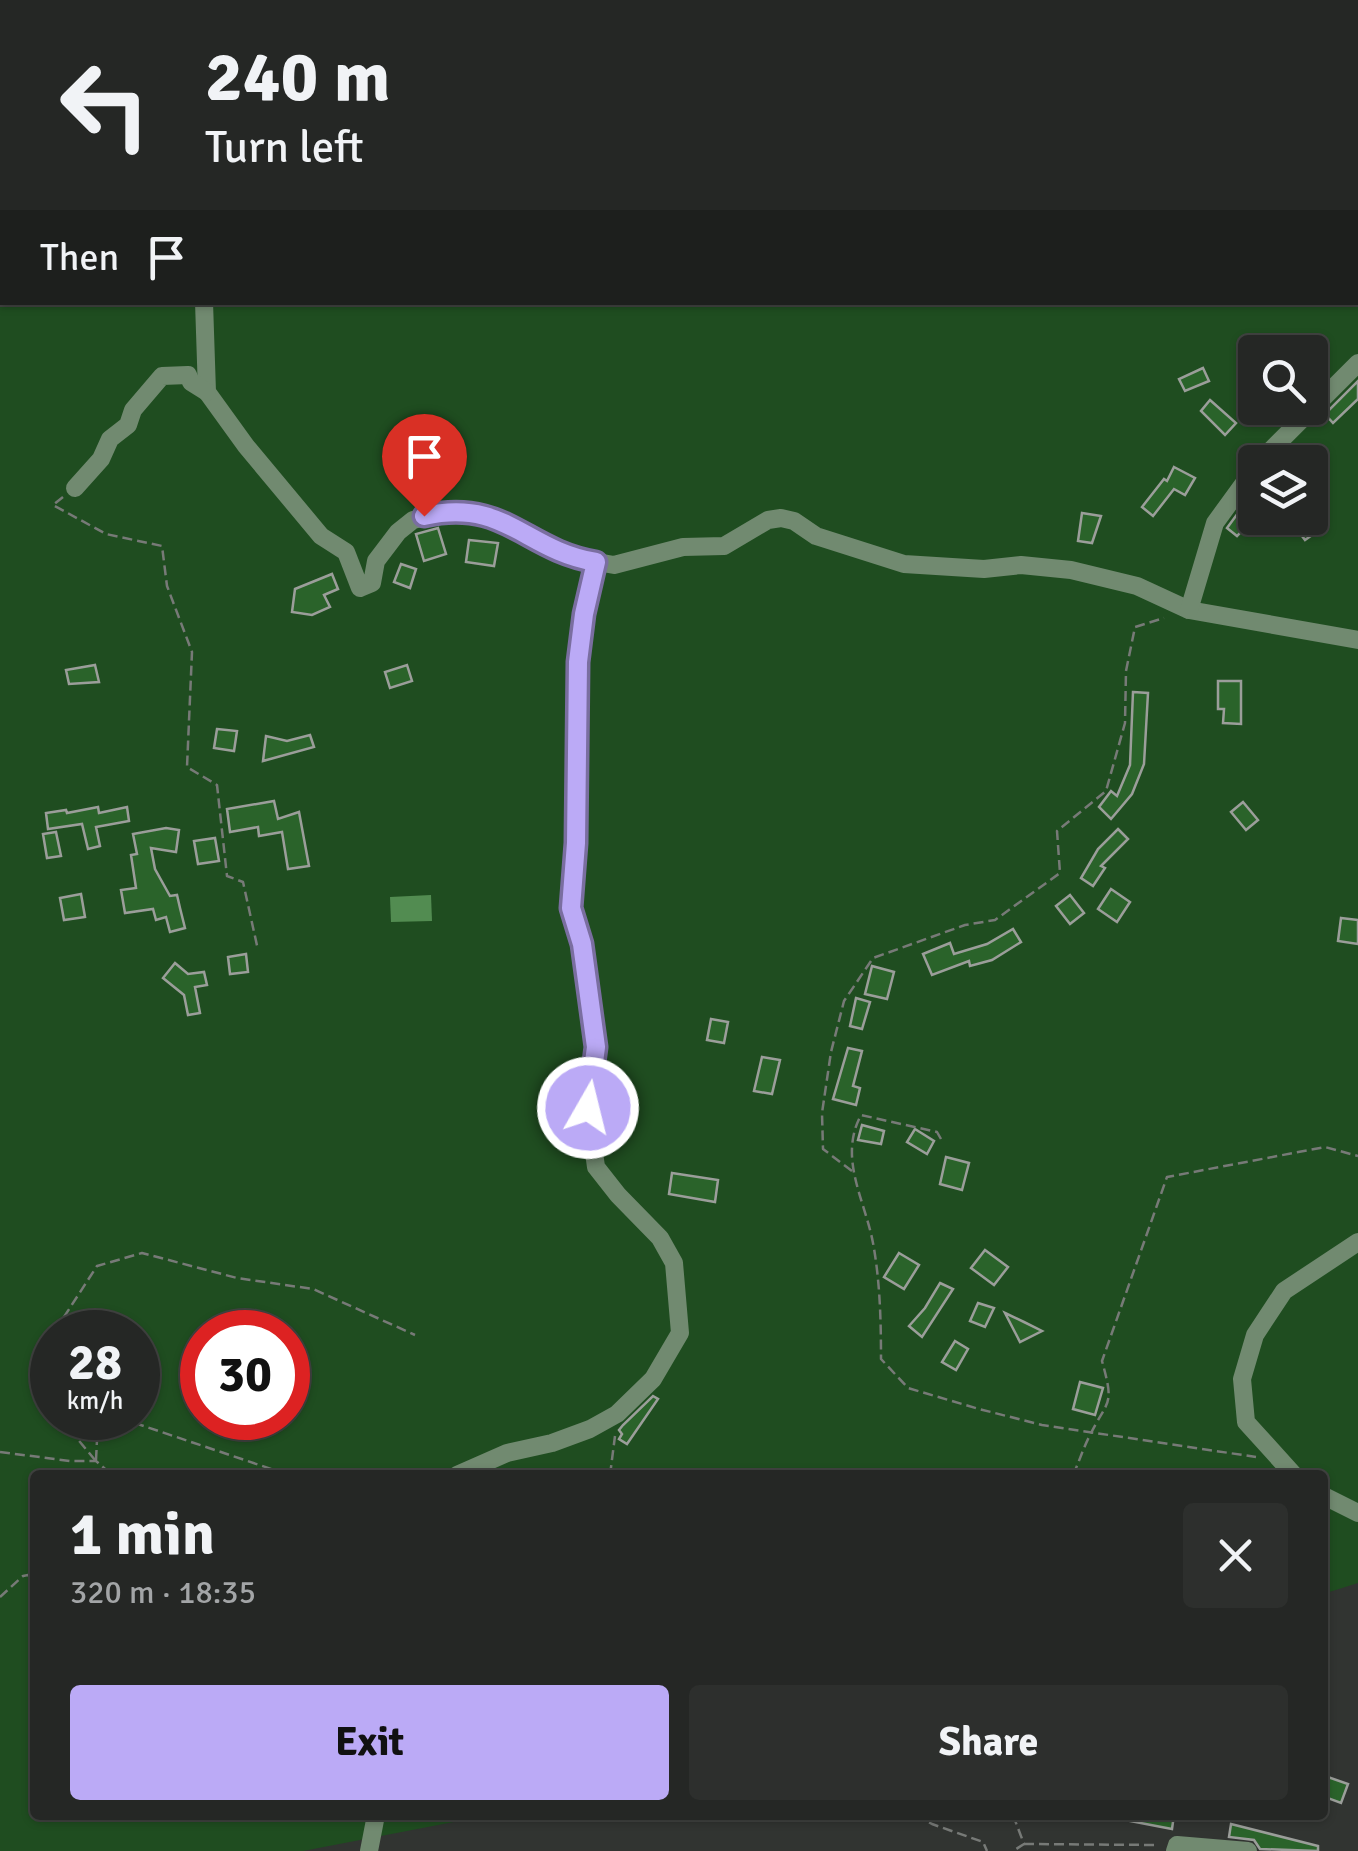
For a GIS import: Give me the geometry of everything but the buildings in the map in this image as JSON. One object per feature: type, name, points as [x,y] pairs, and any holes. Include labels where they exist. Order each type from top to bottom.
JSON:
[{"type":"street","points":[[204,305],[207,392]]},
{"type":"street","points":[[1277,445],[1358,362]]},
{"type":"street","points":[[75,488],[101,458],[110,439],[128,425],[133,410],[162,376],[188,375],[191,382],[207,392],[320,536],[346,552],[360,588],[372,583],[376,560],[398,532],[413,520],[442,512],[486,514],[569,558],[614,565],[683,547],[724,546],[768,520],[781,518],[794,521],[816,536],[904,564],[1071,570],[1136,586],[1189,610],[1358,640]]},
{"type":"street","points":[[1189,610],[1215,523],[1238,491]]},
{"type":"street","points":[[468,1470],[506,1453],[578,1434],[617,1414],[653,1379],[680,1334],[674,1263],[660,1238],[596,1168],[588,1108],[596,1047],[582,944],[571,908],[576,843],[578,662],[596,562]]},
{"type":"street","points":[[1289,1470],[1246,1422],[1242,1379],[1255,1335],[1284,1291],[1358,1242]]},
{"type":"street","points":[[1328,1498],[1358,1513]]},
{"type":"street","points":[[369,1851],[375,1820]]},
{"type":"street","points":[[1176,1848],[1248,1851]]},
{"type":"path","points":[[75,488],[53,506],[106,534],[162,546],[168,586],[192,652],[187,767],[217,785],[227,876],[242,882],[258,950]]},
{"type":"path","points":[[852,1171],[824,1149],[822,1113],[844,1001],[873,958],[965,925],[994,920],[1060,873],[1057,831],[1106,792],[1125,723],[1126,671],[1135,628],[1189,610]]},
{"type":"path","points":[[941,1139],[937,1132],[861,1115],[852,1133],[852,1171],[873,1241],[881,1302],[881,1360],[908,1388],[1026,1421],[1278,1460]]},
{"type":"path","points":[[1075,1470],[1091,1432],[1107,1410],[1110,1389],[1102,1362],[1167,1177],[1325,1146],[1358,1156]]},
{"type":"path","points":[[68,1310],[96,1266],[142,1253],[237,1278],[313,1289],[415,1335]]},
{"type":"path","points":[[611,1470],[617,1414]]},
{"type":"path","points":[[160,1432],[273,1470]]},
{"type":"path","points":[[78,1440],[106,1470]]},
{"type":"path","points":[[96,1462],[98,1440]]},
{"type":"path","points":[[0,1452],[96,1462]]},
{"type":"path","points":[[0,1597],[22,1576],[30,1577]]},
{"type":"path","points":[[925,1820],[982,1842],[987,1851]]},
{"type":"path","points":[[1015,1820],[1024,1844]]},
{"type":"path","points":[[1013,1851],[1024,1844],[1176,1848]]},
{"type":"shaded area","points":[[0,305],[1358,305],[1358,1583],[1328,1592],[1328,1470],[30,1470],[30,1820],[464,1820],[303,1851],[0,1851]]},
{"type":"shaded area","points":[[431,895],[432,921],[391,922],[390,897]]},
{"type":"route","points":[[424,516],[464,511],[486,514],[569,558],[596,562],[588,588],[578,662],[576,843],[571,908],[582,944],[593,1009],[596,1047],[588,1108]]}]
